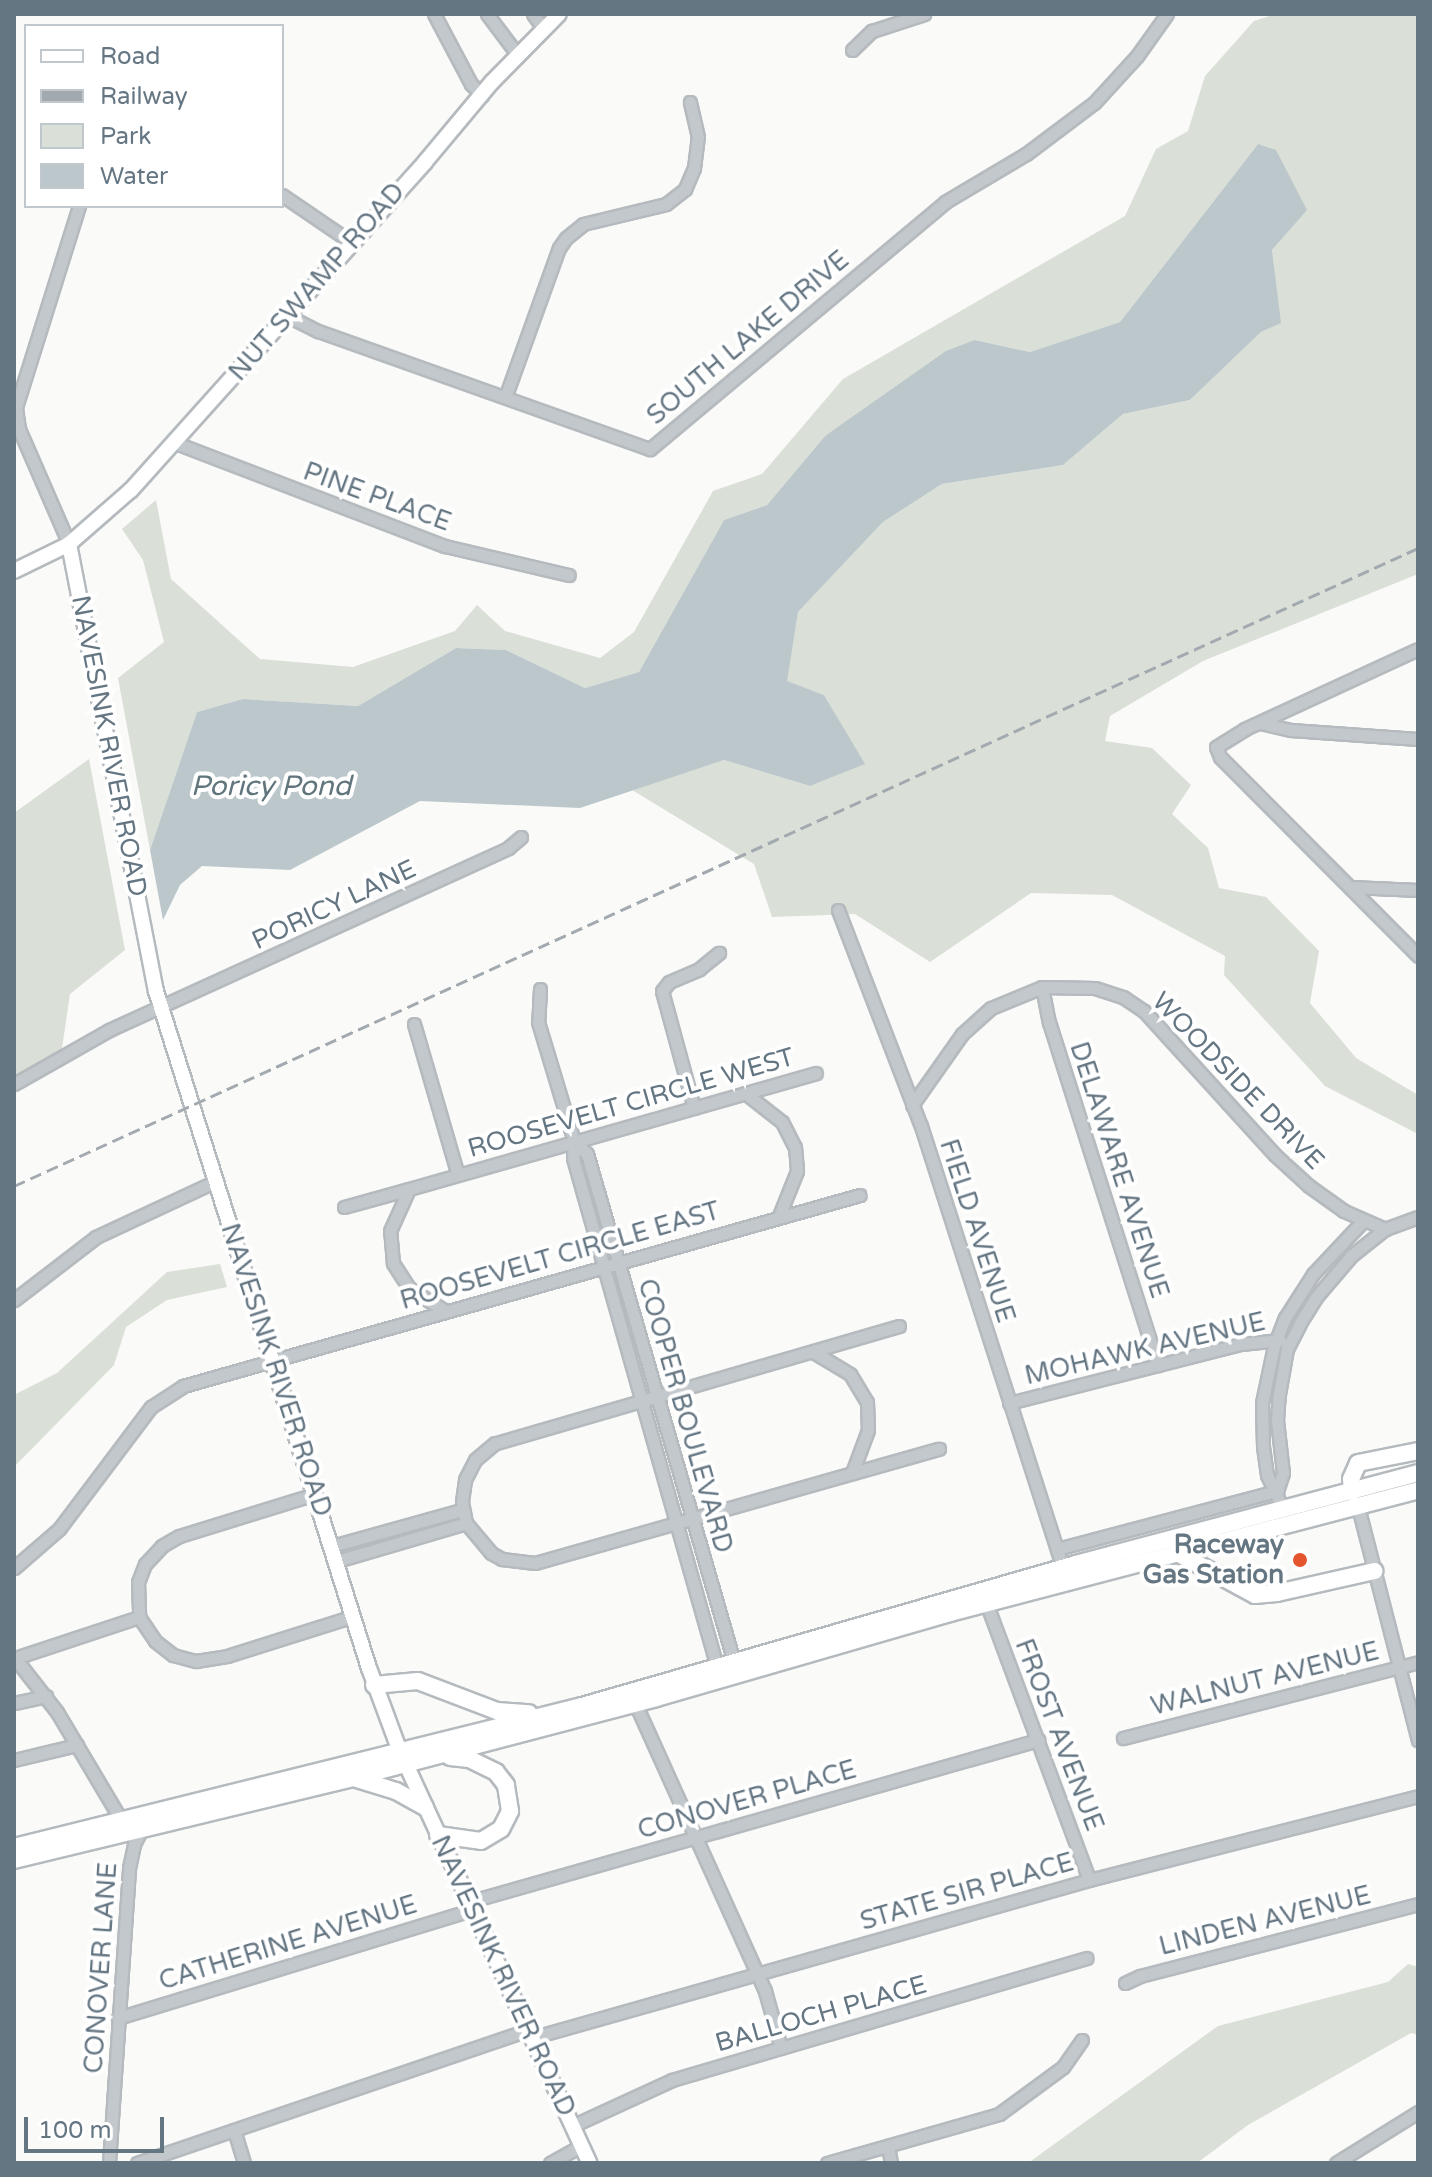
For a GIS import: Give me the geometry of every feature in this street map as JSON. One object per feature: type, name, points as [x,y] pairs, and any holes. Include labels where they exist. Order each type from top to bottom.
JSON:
[{"type":"highway","points":[[1356,1499],[1353,1470],[1358,1463],[1418,1451]]},
{"type":"highway","points":[[436,1756],[1181,1555],[1356,1499],[1418,1473]]},
{"type":"highway","points":[[14,1847],[402,1756],[1063,1568],[1283,1509],[1418,1490]]},
{"type":"highway","points":[[1181,1555],[1255,1595],[1375,1571]]},
{"type":"highway","points":[[374,1685],[418,1681],[499,1712],[554,1712]]},
{"type":"highway","points":[[14,1860],[352,1778],[402,1756],[469,1759],[486,1766],[506,1785],[510,1797],[507,1820],[493,1836],[472,1842],[438,1835]]},
{"type":"highway","points":[[352,1778],[396,1791],[425,1807]]},
{"type":"main road","name":"NUT SWAMP ROAD","points":[[14,571],[69,544],[131,490],[176,443],[517,54],[559,14]]},
{"type":"main road","name":"NAVESINK RIVER ROAD","points":[[69,544],[161,1008],[374,1685],[469,1906],[589,2163]]},
{"type":"street","points":[[434,14],[471,84],[482,95]]},
{"type":"street","points":[[487,14],[517,54]]},
{"type":"street","points":[[533,14],[543,28]]},
{"type":"street","points":[[852,50],[872,31],[924,14]]},
{"type":"street","name":"SOUTH LAKE DRIVE","points":[[288,316],[318,331],[506,395],[650,449],[945,202],[1026,154],[1094,103],[1137,56],[1167,14]]},
{"type":"street","points":[[506,395],[559,248],[566,238],[583,224],[666,204],[689,181],[698,137],[690,102]]},
{"type":"street","points":[[284,196],[351,242]]},
{"type":"street","points":[[69,544],[19,429],[16,407],[78,208]]},
{"type":"street","name":"PINE PLACE","points":[[176,443],[445,546],[569,575]]},
{"type":"street","points":[[1418,649],[1221,741],[1216,747],[1220,757],[1418,956]]},
{"type":"street","points":[[1259,723],[1291,730],[1418,739]]},
{"type":"street","name":"PORICY LANE","points":[[14,1084],[109,1030],[508,848],[521,837]]},
{"type":"street","points":[[1351,887],[1418,890]]},
{"type":"street","name":"FIELD AVENUE","points":[[838,910],[912,1105],[1063,1568]]},
{"type":"street","points":[[694,1108],[662,991],[669,982],[699,969],[719,953]]},
{"type":"street","name":"WOODSIDE DRIVE","points":[[912,1105],[943,1057],[978,1018],[1008,998],[1042,987],[1095,988],[1123,997],[1144,1011],[1285,1164],[1336,1207],[1385,1229]]},
{"type":"street","name":"DELAWARE AVENUE","points":[[1042,987],[1049,1022],[1158,1365]]},
{"type":"street","name":"COOPER BOULEVARD","points":[[540,989],[538,1022],[574,1141],[573,1158],[717,1667]]},
{"type":"street","points":[[414,1024],[458,1175]]},
{"type":"street","name":"ROOSEVELT CIRCLE WEST","points":[[409,1189],[816,1073]]},
{"type":"street","points":[[745,1093],[782,1122],[795,1147],[797,1171],[779,1216]]},
{"type":"street","name":"COOPER BOULEVARD","points":[[574,1141],[586,1151],[690,1519],[734,1662]]},
{"type":"street","points":[[14,1300],[96,1237],[216,1181]]},
{"type":"street","points":[[344,1207],[409,1189]]},
{"type":"street","points":[[409,1189],[390,1231],[393,1263],[409,1288],[445,1311]]},
{"type":"street","name":"ROOSEVELT CIRCLE EAST","points":[[14,1568],[59,1529],[138,1421],[158,1400],[183,1386],[860,1195]]},
{"type":"street","points":[[1277,1491],[1283,1473],[1277,1420],[1279,1394],[1290,1343],[1317,1296],[1336,1271],[1385,1229],[1418,1217]]},
{"type":"street","points":[[1283,1509],[1267,1475],[1261,1425],[1265,1379],[1277,1338],[1313,1274],[1363,1221]]},
{"type":"street","points":[[899,1326],[815,1353],[655,1395],[495,1443],[475,1460],[465,1480],[462,1510],[466,1523],[474,1537],[502,1559],[524,1563],[556,1557],[939,1449]]},
{"type":"street","name":"MOHAWK AVENUE","points":[[1009,1403],[1277,1338],[1290,1343]]},
{"type":"street","points":[[815,1353],[850,1374],[867,1402],[868,1430],[852,1473]]},
{"type":"street","points":[[1057,1549],[1277,1491]]},
{"type":"street","points":[[315,1494],[179,1536],[162,1546],[145,1564],[138,1582],[139,1617],[155,1641],[173,1655],[196,1661],[227,1656],[354,1616]]},
{"type":"street","points":[[1356,1499],[1418,1740]]},
{"type":"street","points":[[334,1553],[462,1510]]},
{"type":"street","points":[[334,1553],[466,1523]]},
{"type":"street","name":"FROST AVENUE","points":[[987,1605],[1089,1880]]},
{"type":"street","points":[[121,1820],[46,1696],[14,1658],[139,1617]]},
{"type":"street","name":"WALNUT AVENUE","points":[[1123,1738],[1418,1662]]},
{"type":"street","points":[[14,1703],[46,1696]]},
{"type":"street","points":[[635,1703],[758,1974],[781,2048]]},
{"type":"street","name":"CONOVER PLACE","points":[[469,1906],[695,1837],[1038,1740]]},
{"type":"street","points":[[14,1760],[77,1745]]},
{"type":"street","name":"STATE SIR PLACE","points":[[137,2163],[529,2034],[758,1974],[1089,1880],[1418,1796]]},
{"type":"street","name":"CONOVER LANE","points":[[109,2163],[132,1849],[143,1828]]},
{"type":"street","name":"LINDEN AVENUE","points":[[1125,1983],[1140,1976],[1418,1904]]},
{"type":"street","name":"CATHERINE AVENUE","points":[[118,2018],[469,1906]]},
{"type":"street","name":"BALLOCH PLACE","points":[[572,2126],[672,2080],[1086,1958]]},
{"type":"street","points":[[827,2163],[999,2114],[1063,2067],[1082,2040]]},
{"type":"street","points":[[1336,2163],[1418,2112]]},
{"type":"street","points":[[234,2130],[244,2163]]},
{"type":"street","points":[[550,2163],[581,2146]]},
{"type":"street","points":[[888,2146],[891,2163]]},
{"type":"green space","points":[[1276,14],[1418,14],[1418,574],[1203,661],[1110,716],[1105,741],[1152,748],[1191,785],[1172,814],[1208,848],[1219,888],[1266,897],[1319,951],[1310,1003],[1356,1058],[1418,1095],[1418,1134],[1325,1086],[1224,975],[1225,956],[1112,895],[1031,893],[930,962],[855,914],[772,917],[754,864],[632,790],[724,760],[810,786],[864,764],[824,695],[786,681],[798,612],[883,522],[942,484],[1063,465],[1123,414],[1190,400],[1261,332],[1280,323],[1272,250],[1306,210],[1258,144],[1120,322],[1030,352],[975,340],[825,436],[767,505],[724,520],[639,672],[585,688],[506,650],[456,648],[358,706],[243,699],[197,712],[150,850],[118,678],[164,642],[143,560],[122,529],[156,500],[171,579],[260,659],[353,667],[455,631],[477,605],[505,631],[600,658],[634,632],[713,491],[762,474],[843,379],[1125,216],[1156,149],[1188,131],[1205,76],[1254,21]]},
{"type":"green space","points":[[89,759],[125,950],[70,994],[61,1055],[14,1088],[14,813]]},
{"type":"green space","points":[[220,1264],[227,1287],[167,1300],[126,1327],[114,1365],[14,1467],[14,1395],[57,1373],[167,1272]]},
{"type":"green space","points":[[1408,1964],[1418,1967],[1418,2035],[1411,2033],[1248,2125],[1197,2163],[1028,2163],[1218,2026],[1388,1982]]},
{"type":"water","name":"Poricy Pond","points":[[1258,144],[1276,150],[1307,210],[1272,250],[1281,323],[1261,332],[1190,400],[1123,414],[1063,465],[942,484],[883,522],[798,612],[787,681],[824,695],[865,764],[810,786],[724,760],[580,808],[420,801],[290,870],[202,866],[180,885],[163,920],[150,850],[197,712],[243,699],[358,706],[456,648],[506,650],[585,688],[639,672],[724,520],[767,505],[825,436],[946,351],[975,340],[1030,352],[1120,322]]},
{"type":"railway","points":[[14,1186],[1418,548]]},
{"type":"place","name":"Raceway Gas Station","points":[[1300,1560]]}]
